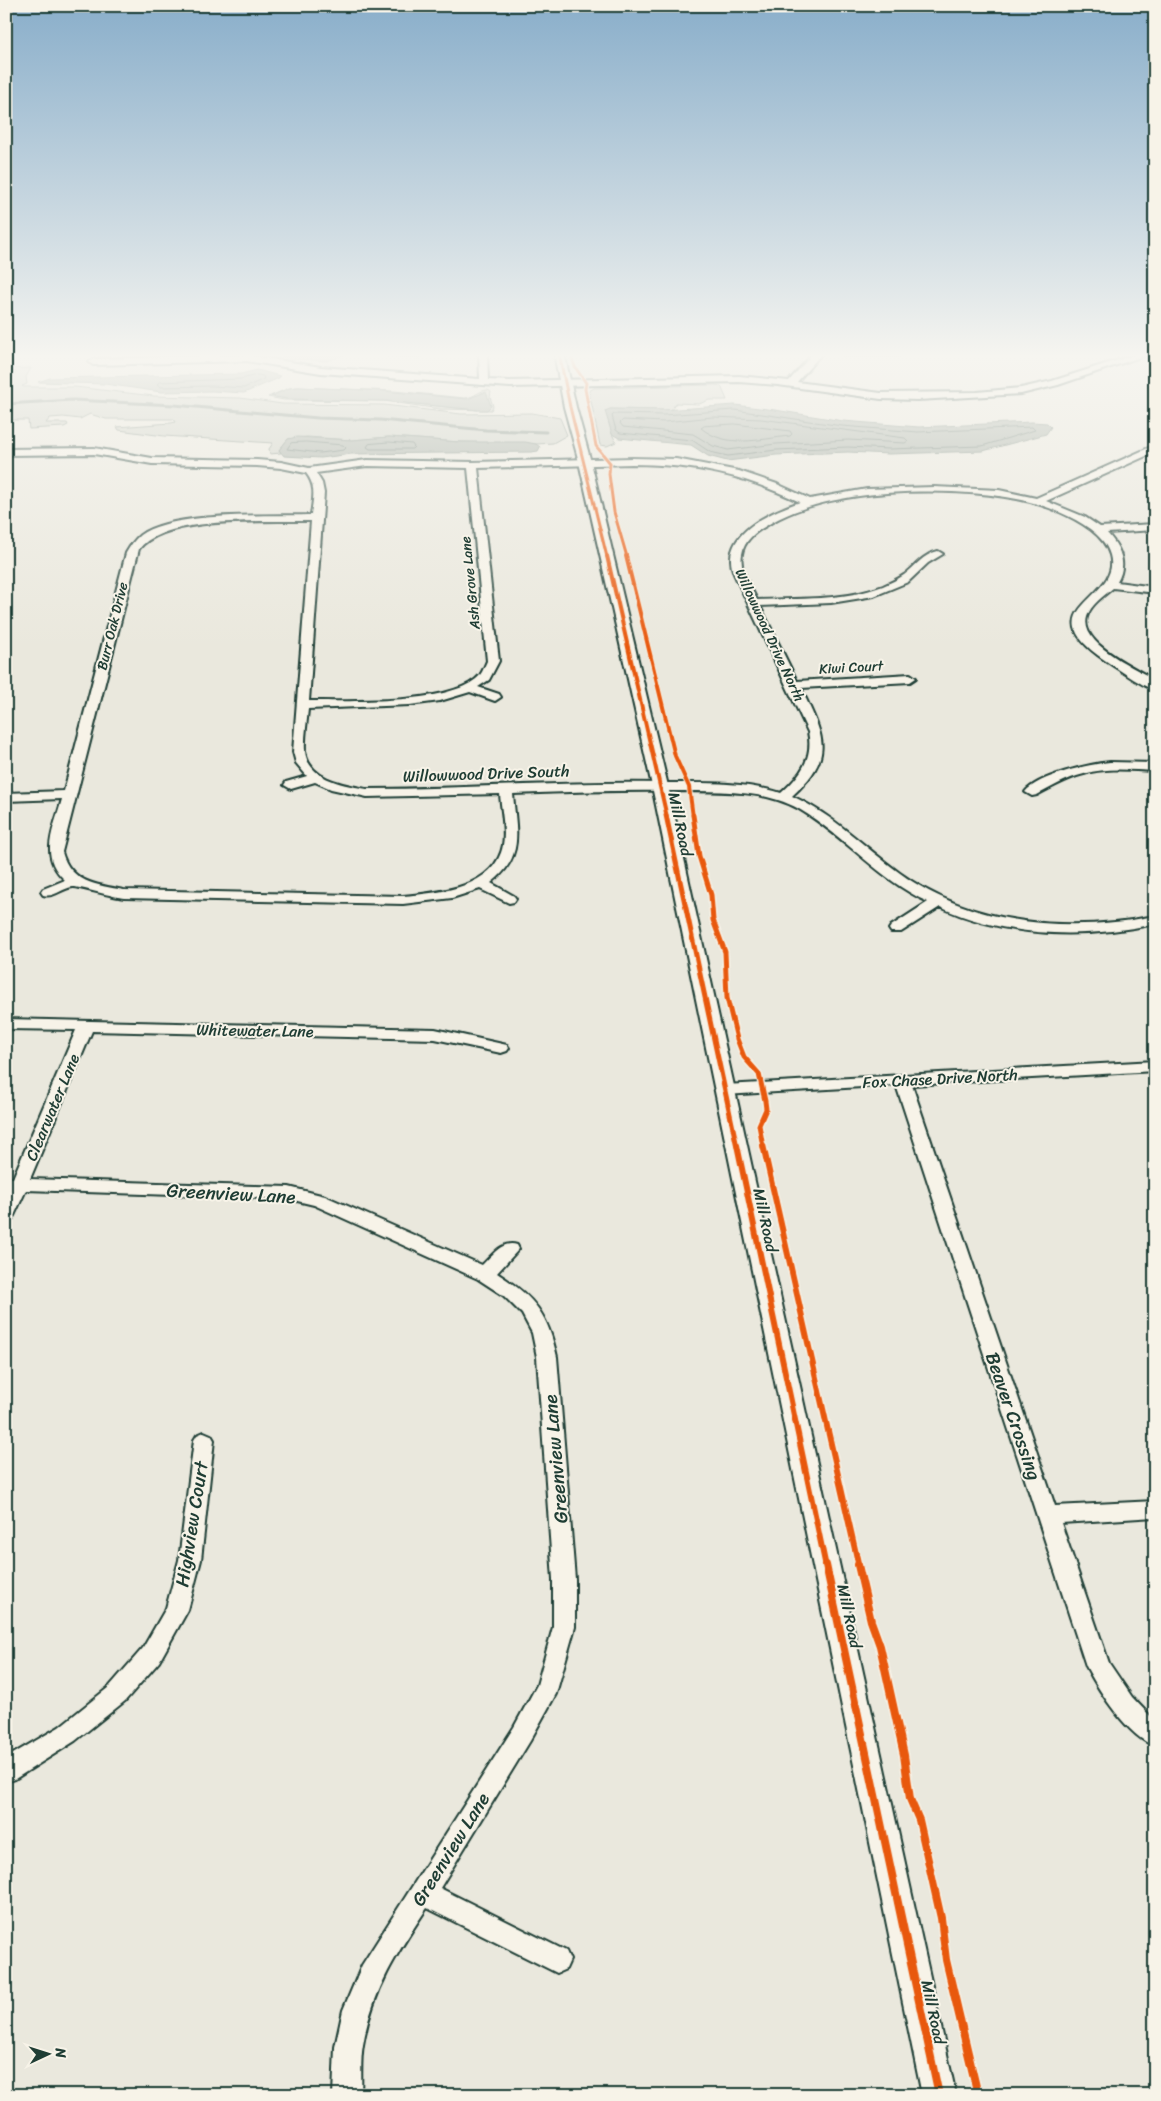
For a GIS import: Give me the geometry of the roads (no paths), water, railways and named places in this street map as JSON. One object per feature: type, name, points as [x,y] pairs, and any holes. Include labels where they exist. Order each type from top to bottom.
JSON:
[{"type":"street","points":[[6,452],[90,451]]},
{"type":"street","points":[[94,451],[152,460],[257,463],[281,465],[309,471],[362,463],[473,465],[654,461],[714,468],[756,479],[809,503]]},
{"type":"street","name":"Mill Road","points":[[582,451],[660,786],[939,2095]]},
{"type":"street","points":[[1037,501],[1148,451]]},
{"type":"street","name":"Ash Grove Lane","points":[[303,705],[427,700],[452,695],[470,688],[484,679],[493,667],[494,661],[473,465]]},
{"type":"street","points":[[292,785],[315,778],[302,762],[299,752],[316,518],[320,487],[319,482],[309,471]]},
{"type":"street","name":"Willowwood Drive North","points":[[784,797],[806,774],[814,760],[817,744],[813,728],[736,564],[740,546],[748,534],[760,524],[776,515],[809,503],[872,492],[945,489],[994,492],[1037,501],[1074,515],[1098,530],[1113,547],[1118,558],[1118,568],[1111,584]]},
{"type":"street","name":"Burr Oak Drive","points":[[316,518],[193,523],[168,528],[148,535],[136,544],[131,553],[55,852],[58,866],[75,881],[98,890],[124,894],[397,900],[438,897],[465,890],[481,883],[500,869],[508,854],[510,843],[506,790]]},
{"type":"street","points":[[1098,530],[1155,527]]},
{"type":"street","points":[[753,603],[828,599],[870,593],[905,580],[923,562],[938,554]]},
{"type":"street","points":[[1155,590],[1111,584],[1082,613],[1081,628],[1088,641],[1106,656],[1138,673],[1155,686]]},
{"type":"street","points":[[1138,673],[1155,670]]},
{"type":"street","name":"Kiwi Court","points":[[793,685],[910,678]]},
{"type":"street","points":[[470,688],[495,697]]},
{"type":"street","points":[[1032,792],[1067,774],[1083,769],[1106,766],[1155,767]]},
{"type":"street","name":"Willowwood Drive South","points":[[315,778],[339,788],[367,793],[660,786]]},
{"type":"street","points":[[660,786],[730,786],[748,788],[784,797],[808,808],[903,882],[938,902],[986,918],[1045,928],[1109,928],[1155,920]]},
{"type":"street","points":[[6,797],[69,795]]},
{"type":"street","points":[[48,892],[75,881]]},
{"type":"street","points":[[481,883],[509,899]]},
{"type":"street","points":[[896,929],[938,902]]},
{"type":"street","name":"Whitewater Lane","points":[[6,1024],[435,1034],[501,1048]]},
{"type":"street","name":"Clearwater Lane","points":[[6,1216],[13,1184],[86,1026]]},
{"type":"street","name":"Fox Chase Drive North","points":[[726,1090],[1155,1066]]},
{"type":"street","name":"Beaver Crossing","points":[[902,1080],[1098,1666],[1115,1695],[1138,1721],[1155,1736]]},
{"type":"street","name":"Greenview Lane","points":[[13,1184],[289,1193],[319,1200],[485,1274],[511,1291],[530,1310],[542,1333],[546,1356],[564,1579],[564,1627],[548,1687],[522,1734],[371,1974],[356,2010],[349,2047],[347,2095]]},
{"type":"street","points":[[485,1274],[510,1249]]},
{"type":"street","name":"Highview Court","points":[[6,1771],[67,1734],[117,1694],[152,1655],[176,1610],[190,1560],[204,1440]]},
{"type":"street","points":[[1048,1515],[1155,1509]]},
{"type":"street","points":[[423,1893],[557,1960]]},
{"type":"water","points":[[280,451],[538,451],[351,454],[321,458],[284,456]]},
{"type":"water","points":[[700,451],[982,451],[889,454],[848,452],[776,455],[727,461],[708,456]]}]
